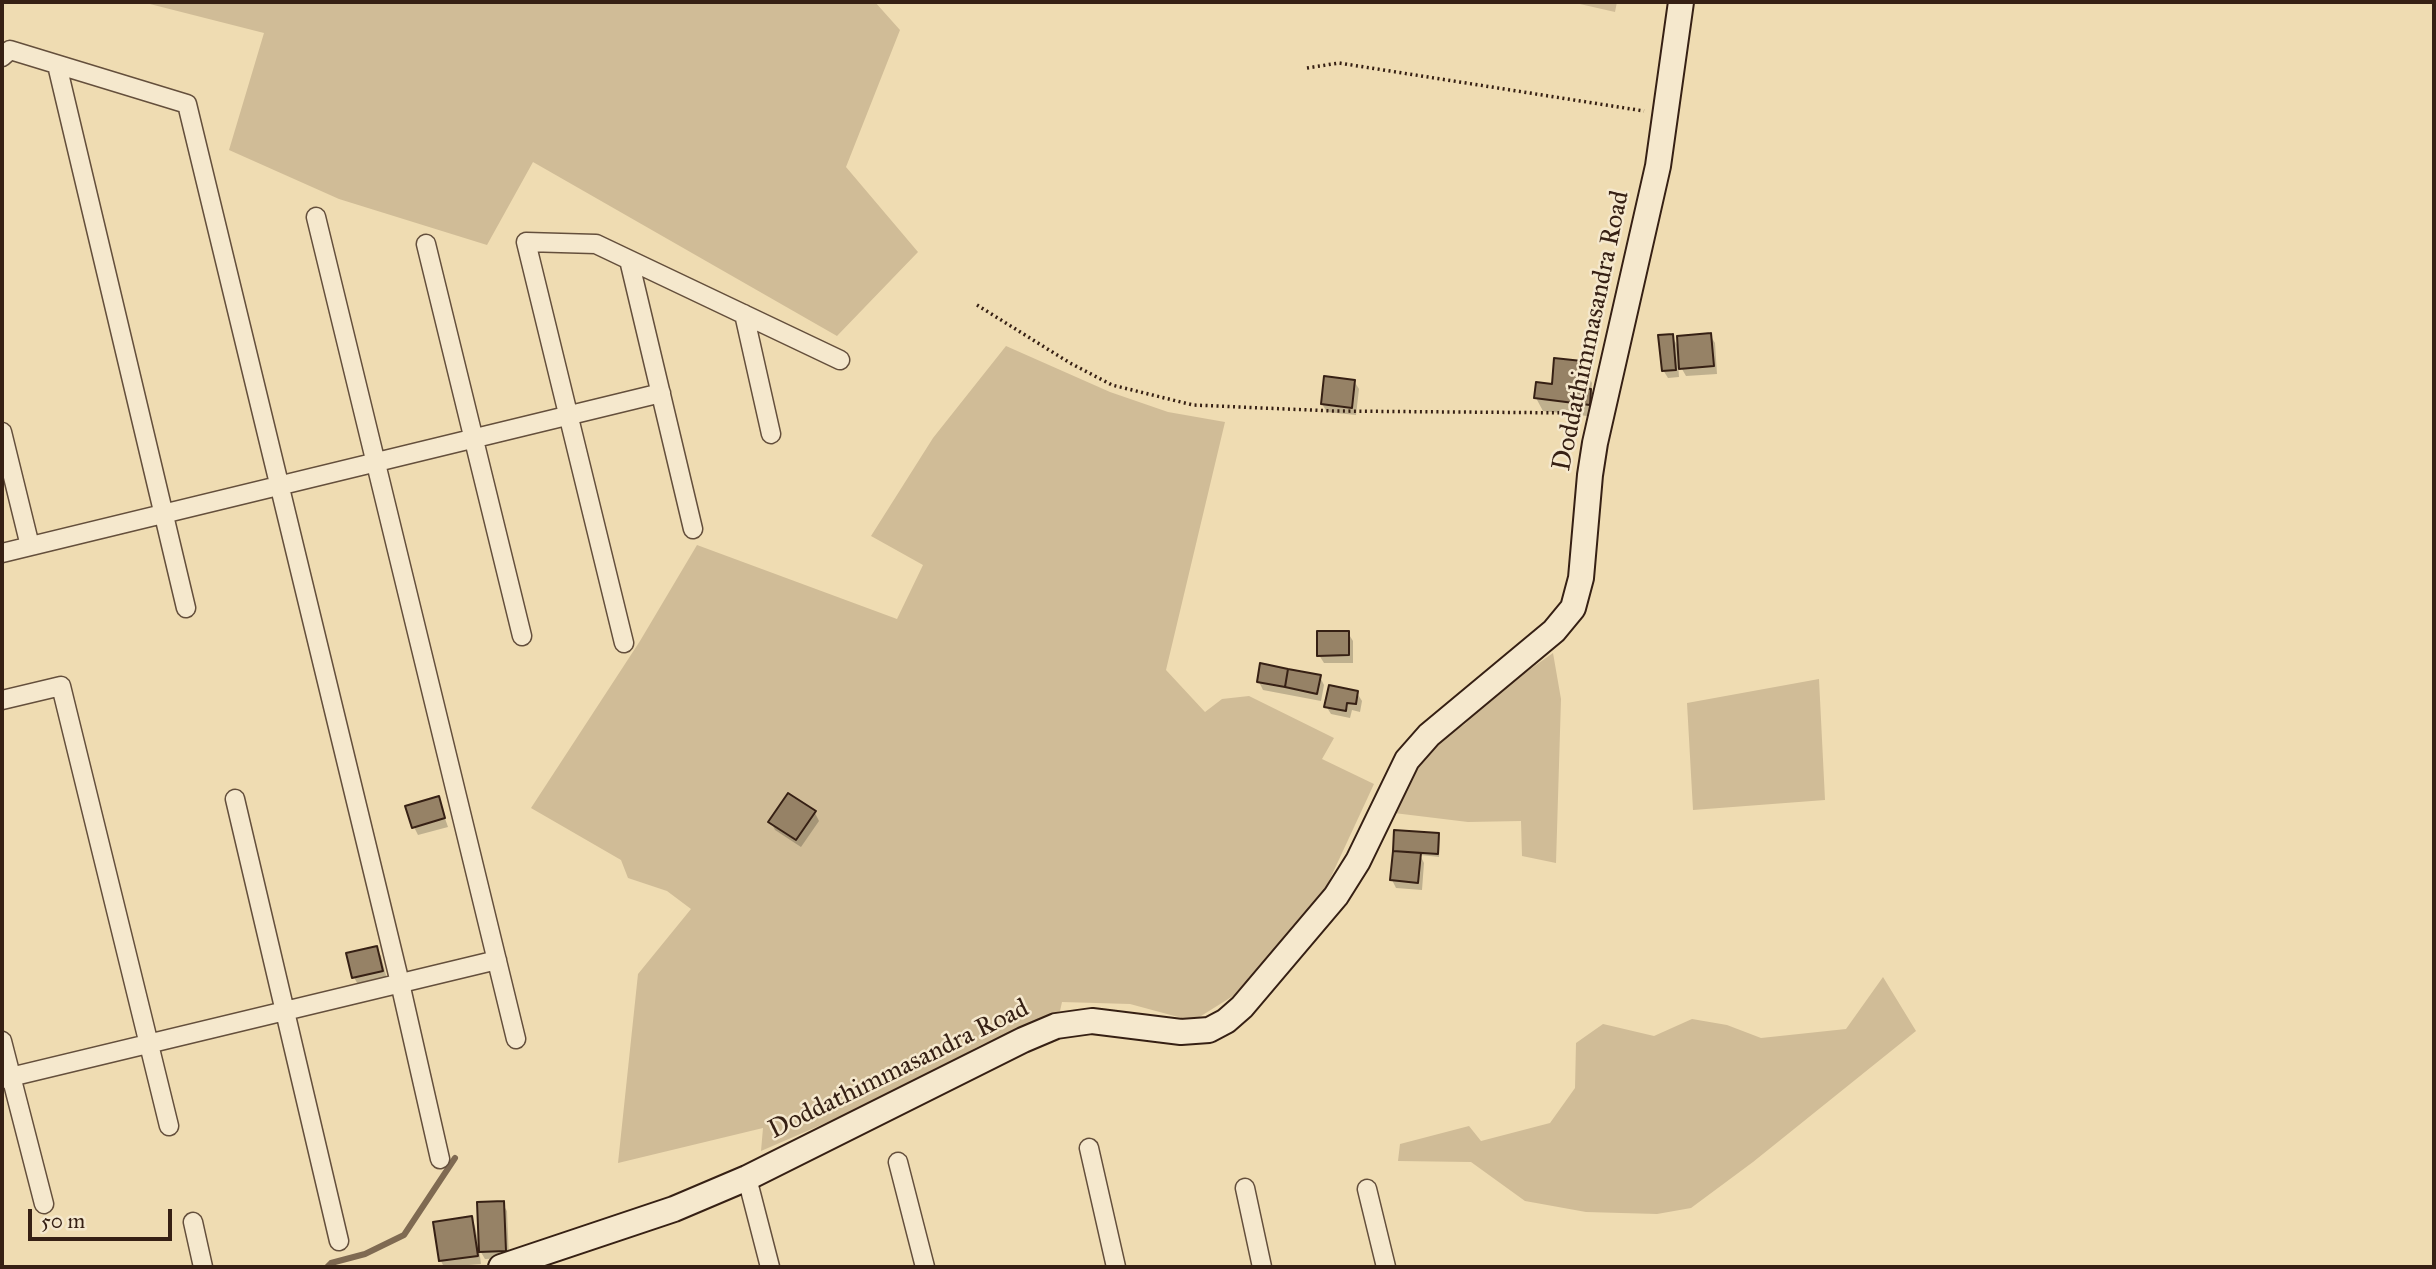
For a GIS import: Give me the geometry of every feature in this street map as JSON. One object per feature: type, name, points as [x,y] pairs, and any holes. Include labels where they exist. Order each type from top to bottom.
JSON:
[{"type":"street","name":"Doddathimmasandra Road","points":[[501,1267],[674,1209],[747,1178],[1056,1026],[1092,1021],[1181,1032],[1209,1030],[1226,1021],[1242,1007],[1336,896],[1358,861],[1407,760],[1429,735],[1554,631],[1573,608],[1581,578],[1590,475],[1601,413],[1643,239],[1667,115],[1681,2]]},
{"type":"street","points":[[2,57],[10,50],[187,104],[440,1159]]},
{"type":"street","points":[[57,65],[186,608]]},
{"type":"street","points":[[316,217],[516,1039]]},
{"type":"street","points":[[624,643],[526,242],[596,244],[840,360]]},
{"type":"street","points":[[426,244],[522,636]]},
{"type":"street","points":[[629,260],[693,529]]},
{"type":"street","points":[[744,314],[771,435]]},
{"type":"street","points":[[2,553],[661,393]]},
{"type":"street","points":[[2,432],[30,547]]},
{"type":"street","points":[[2,700],[61,686],[169,1126]]},
{"type":"street","points":[[235,799],[339,1241]]},
{"type":"street","points":[[6,1078],[497,960]]},
{"type":"street","points":[[2,1041],[6,1078],[44,1204]]},
{"type":"street","points":[[1089,1148],[1116,1267]]},
{"type":"street","points":[[898,1162],[925,1267]]},
{"type":"street","points":[[747,1178],[770,1267]]},
{"type":"street","points":[[1245,1188],[1262,1267]]},
{"type":"street","points":[[1367,1189],[1386,1267]]},
{"type":"street","points":[[193,1222],[203,1267]]},
{"type":"path","points":[[1307,68],[1339,63],[1667,115]]},
{"type":"path","points":[[977,305],[1070,363],[1112,385],[1193,405],[1333,411],[1601,413]]},
{"type":"shaded area","points":[[142,2],[875,2],[900,30],[846,167],[918,252],[837,336],[533,162],[487,245],[339,199],[229,150],[264,33]]},
{"type":"shaded area","points":[[1571,2],[1617,2],[1615,12]]},
{"type":"shaded area","points":[[1006,346],[1110,392],[1168,412],[1225,422],[1166,670],[1205,712],[1222,699],[1249,696],[1334,738],[1322,759],[1374,784],[1323,894],[1233,996],[1193,1021],[1130,1004],[1062,1002],[1060,1011],[981,1045],[897,1092],[761,1151],[763,1128],[618,1163],[638,974],[691,909],[667,891],[628,878],[621,860],[531,808],[640,641],[697,545],[897,619],[923,565],[871,536],[933,438]]},
{"type":"shaded area","points":[[1553,653],[1561,699],[1556,863],[1522,856],[1521,821],[1468,822],[1394,813],[1412,776],[1427,756],[1452,732],[1465,724],[1482,703]]},
{"type":"shaded area","points":[[1819,679],[1825,800],[1693,810],[1687,703]]},
{"type":"shaded area","points":[[1883,977],[1916,1031],[1753,1162],[1691,1208],[1657,1214],[1586,1212],[1525,1201],[1471,1162],[1398,1161],[1400,1144],[1469,1126],[1481,1141],[1550,1123],[1575,1088],[1576,1043],[1603,1024],[1654,1036],[1692,1019],[1727,1025],[1761,1038],[1846,1029]]},
{"type":"building","points":[[1711,333],[1714,366],[1679,369],[1677,336]]},
{"type":"building","points":[[1673,334],[1676,370],[1662,371],[1658,335]]},
{"type":"building","points":[[1554,358],[1582,361],[1581,368],[1586,368],[1583,388],[1591,389],[1590,405],[1534,398],[1536,382],[1552,384]]},
{"type":"building","points":[[1324,376],[1355,380],[1352,408],[1321,404]]},
{"type":"building","points":[[1317,631],[1349,631],[1349,655],[1317,656]]},
{"type":"building","points":[[1260,663],[1288,669],[1285,687],[1257,682]]},
{"type":"building","points":[[1288,669],[1321,675],[1317,694],[1285,687]]},
{"type":"building","points":[[1329,685],[1358,691],[1356,704],[1347,703],[1346,711],[1324,707]]},
{"type":"building","points":[[788,793],[816,811],[796,840],[768,822]]},
{"type":"building","points":[[439,796],[445,818],[412,828],[405,806]]},
{"type":"building","points":[[1394,830],[1439,833],[1438,854],[1393,851]]},
{"type":"building","points":[[1393,851],[1421,853],[1418,883],[1390,880]]},
{"type":"building","points":[[377,946],[383,971],[352,978],[346,953]]},
{"type":"building","points":[[504,1201],[506,1251],[479,1252],[477,1202]]},
{"type":"building","points":[[472,1216],[478,1256],[439,1261],[433,1222]]},
{"type":"waterway","points":[[327,1267],[331,1263],[365,1254],[404,1235],[455,1158]]}]
